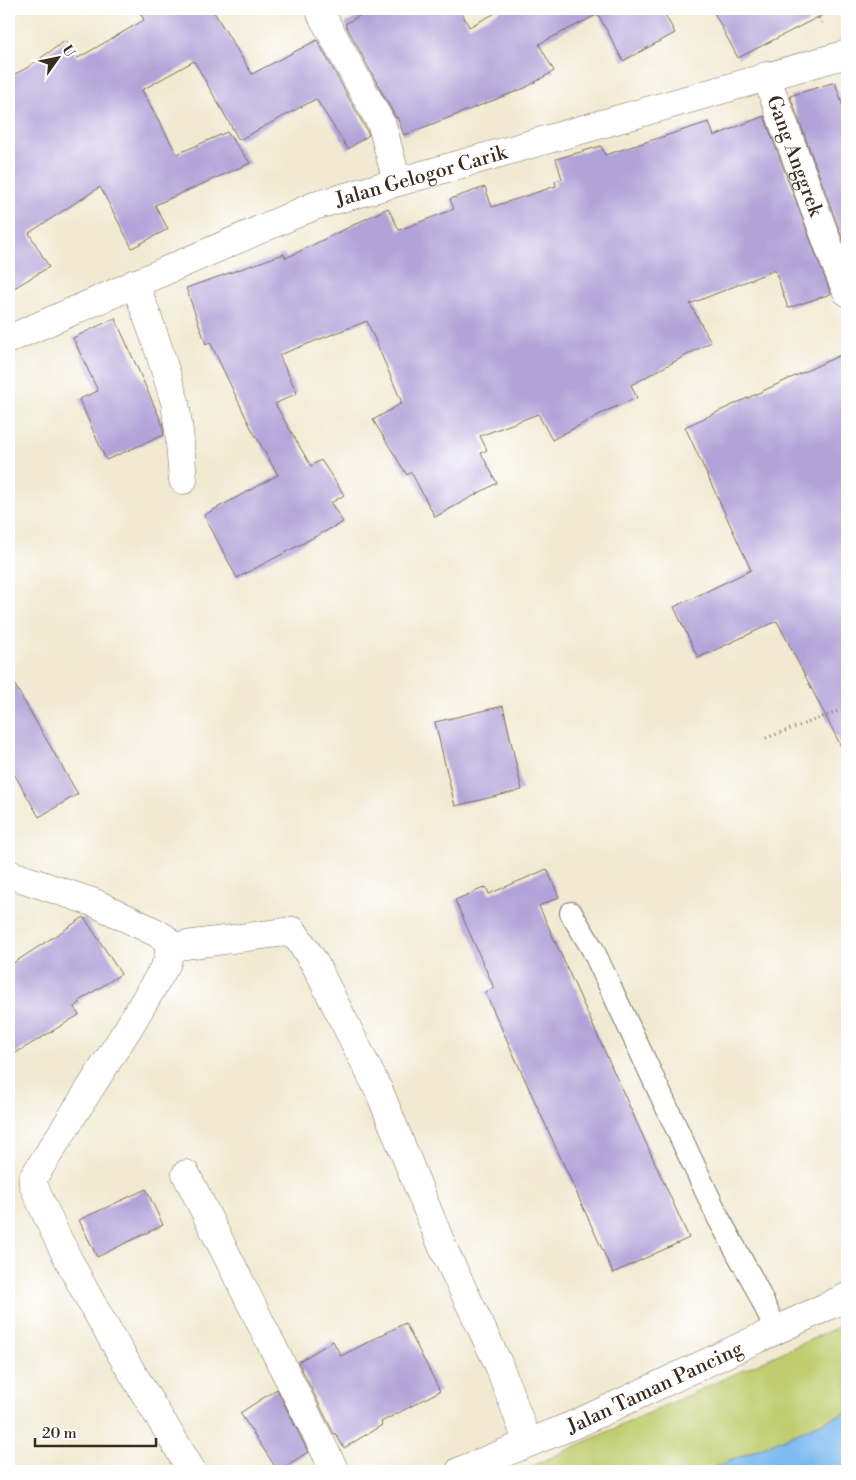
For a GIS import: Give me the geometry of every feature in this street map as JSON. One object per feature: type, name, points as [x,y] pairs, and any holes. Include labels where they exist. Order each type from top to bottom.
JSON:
[{"type":"street","points":[[321,9],[320,14],[382,125],[397,182]]},
{"type":"street","name":"Jalan Gelogor Carik","points":[[9,339],[314,206],[847,54]]},
{"type":"street","name":"Gang Anggrek","points":[[766,76],[847,292]]},
{"type":"street","points":[[134,283],[156,341],[175,402],[183,480]]},
{"type":"street","points":[[9,874],[95,903],[157,933],[165,938],[170,946],[167,963],[129,1027],[33,1178],[33,1184],[51,1226],[102,1321],[192,1471]]},
{"type":"street","points":[[170,946],[293,931],[314,962],[380,1093],[443,1248],[498,1363],[528,1443]]},
{"type":"street","points":[[186,1174],[335,1471]]},
{"type":"street","name":"Jalan Taman Pancing","points":[[460,1471],[578,1423],[847,1298]]},
{"type":"lane","points":[[571,913],[592,948],[719,1219],[754,1283],[776,1330]]},
{"type":"path","points":[[766,738],[847,708]]},
{"type":"green space","points":[[847,1323],[847,1412],[706,1471],[521,1471]]},
{"type":"water","points":[[847,1412],[847,1471],[706,1471]]},
{"type":"building","points":[[138,9],[212,9],[252,74],[317,40],[369,135],[348,149],[316,99],[239,140],[194,61],[142,90],[177,154],[227,132],[250,163],[155,205],[168,229],[132,248],[100,187],[29,233],[49,267],[9,291],[9,77],[25,69],[65,41],[78,58],[144,20]]},
{"type":"building","points":[[371,9],[460,9],[469,27],[503,9],[662,9],[675,33],[623,61],[598,14],[539,44],[554,71],[525,88],[404,135],[397,117],[345,24]]},
{"type":"building","points":[[712,9],[834,9],[738,58]]},
{"type":"building","points":[[835,82],[847,119],[847,251],[790,96]]},
{"type":"building","points":[[764,116],[831,294],[788,308],[775,270],[690,304],[711,342],[631,385],[637,398],[606,411],[552,440],[538,414],[480,436],[487,450],[481,453],[497,483],[435,517],[411,472],[407,475],[373,420],[402,403],[367,321],[279,355],[297,393],[275,404],[311,466],[321,460],[344,495],[331,503],[343,522],[237,578],[204,515],[278,475],[251,428],[210,342],[206,344],[186,288],[284,254],[286,258],[388,208],[399,230],[454,209],[450,199],[485,187],[492,207],[556,186],[555,181],[562,179],[556,159],[601,146],[605,155],[709,122],[714,136]]},
{"type":"building","points":[[115,318],[162,423],[164,435],[106,460],[79,399],[98,391],[73,338]]},
{"type":"building","points":[[847,352],[847,758],[777,621],[698,658],[674,607],[751,570],[685,427]]},
{"type":"building","points":[[9,675],[78,794],[39,817],[9,765]]},
{"type":"building","points":[[503,706],[522,790],[455,806],[435,722]]},
{"type":"building","points":[[547,869],[559,897],[539,906],[689,1238],[613,1273],[485,992],[494,988],[455,900],[486,887],[489,894]]},
{"type":"building","points":[[84,917],[121,974],[79,1001],[80,1003],[74,1007],[79,1015],[9,1057],[9,966]]},
{"type":"building","points":[[146,1189],[163,1225],[97,1257],[79,1220]]},
{"type":"building","points":[[405,1323],[440,1391],[381,1422],[382,1425],[344,1448],[334,1434],[298,1362],[333,1341],[341,1356]]},
{"type":"building","points":[[277,1389],[308,1452],[278,1471],[240,1413]]}]
